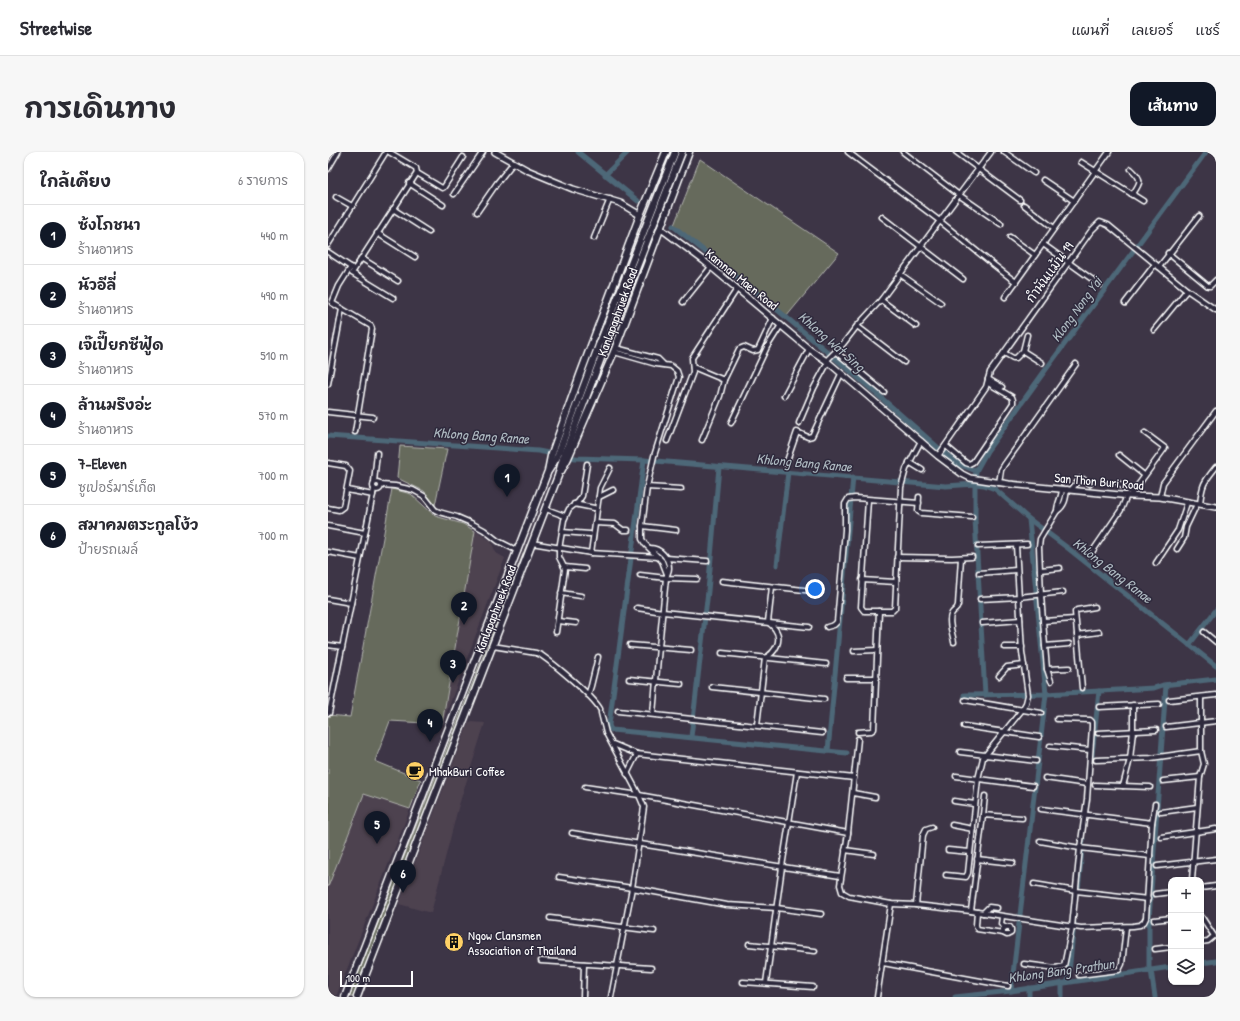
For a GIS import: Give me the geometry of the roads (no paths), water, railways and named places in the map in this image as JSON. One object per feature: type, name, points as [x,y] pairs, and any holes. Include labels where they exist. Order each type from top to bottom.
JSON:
[{"type":"main road","name":"Kanlapaphruek Road","points":[[563,450],[619,269],[666,152]]},
{"type":"main road","name":"Kanlapaphruek Road","points":[[357,997],[546,509],[558,476],[560,457],[675,152]]},
{"type":"main road","name":"Kanlapaphruek Road","points":[[602,347],[682,152]]},
{"type":"main road","name":"Kanlapaphruek Road","points":[[345,997],[548,471],[560,457],[615,350],[689,152]]},
{"type":"main road","points":[[654,182],[653,186],[655,192],[661,198],[667,197],[675,188]]},
{"type":"main road","points":[[640,215],[660,228]]},
{"type":"main road","points":[[619,269],[624,262],[631,260],[637,265],[641,278]]},
{"type":"street","points":[[328,169],[338,152]]},
{"type":"street","points":[[328,245],[386,152]]},
{"type":"street","points":[[389,152],[416,168],[417,173],[442,188],[463,157]]},
{"type":"street","points":[[454,194],[483,152]]},
{"type":"street","points":[[495,152],[504,154],[513,163],[527,170],[573,189],[610,199],[640,215]]},
{"type":"street","points":[[848,152],[1016,282]]},
{"type":"street","points":[[903,152],[959,195],[1001,224]]},
{"type":"street","points":[[956,152],[1020,200]]},
{"type":"street","points":[[800,423],[814,388],[831,357],[881,300],[991,152]]},
{"type":"street","points":[[1004,152],[1034,173]]},
{"type":"street","points":[[1005,297],[1109,152]]},
{"type":"street","points":[[1081,162],[1143,202]]},
{"type":"street","points":[[477,212],[513,163]]},
{"type":"street","points":[[1131,169],[1138,176],[1140,181],[1138,187],[1132,195]]},
{"type":"street","points":[[355,432],[372,329],[371,326],[342,309],[330,304],[339,286],[361,258],[417,173]]},
{"type":"street","points":[[1043,180],[1074,201]]},
{"type":"street","points":[[409,184],[443,205]]},
{"type":"street","points":[[336,197],[352,206]]},
{"type":"street","points":[[594,238],[610,199]]},
{"type":"street","points":[[1024,205],[1054,228]]},
{"type":"street","points":[[392,209],[429,232]]},
{"type":"street","points":[[1125,303],[1199,216]]},
{"type":"street","points":[[882,217],[963,279]]},
{"type":"street","name":"กำนันแม้น 19","points":[[942,451],[988,381],[990,372],[1091,231],[1100,222],[1108,225],[1187,290],[1216,310]]},
{"type":"street","name":"Kamnan Maen Road","points":[[660,228],[711,267],[809,349],[831,357],[841,374],[921,441],[942,451],[962,474],[979,480]]},
{"type":"street","points":[[377,233],[415,257]]},
{"type":"street","points":[[1010,237],[1035,255]]},
{"type":"street","points":[[1043,244],[1100,286]]},
{"type":"street","points":[[328,252],[352,268]]},
{"type":"street","points":[[1168,254],[1208,286],[1216,280]]},
{"type":"street","points":[[361,258],[398,281]]},
{"type":"street","points":[[683,302],[711,267]]},
{"type":"street","points":[[352,268],[352,274],[393,298]]},
{"type":"street","points":[[900,274],[941,303]]},
{"type":"street","points":[[667,441],[693,372],[692,358],[737,289]]},
{"type":"street","points":[[1154,330],[1187,290]]},
{"type":"street","points":[[881,300],[916,326]]},
{"type":"street","points":[[328,384],[342,309]]},
{"type":"street","points":[[702,440],[720,396],[724,380],[739,349],[744,346],[756,351],[760,348],[772,318]]},
{"type":"street","points":[[731,423],[767,347],[781,325]]},
{"type":"street","points":[[857,326],[904,362]]},
{"type":"street","points":[[1004,353],[1015,358],[1023,351],[1027,335]]},
{"type":"street","points":[[784,396],[809,349]]},
{"type":"street","points":[[615,350],[658,359],[663,364],[675,368],[679,377],[654,456],[647,488],[642,526],[642,539],[664,563],[667,576]]},
{"type":"street","points":[[1023,351],[1042,363]]},
{"type":"street","points":[[831,357],[884,392]]},
{"type":"street","points":[[999,483],[1001,470],[1004,465],[1076,364]]},
{"type":"street","points":[[693,367],[724,380]]},
{"type":"street","points":[[786,464],[797,432],[808,437],[812,436],[841,374]]},
{"type":"street","points":[[988,381],[1002,387]]},
{"type":"street","points":[[942,451],[966,463],[969,464],[973,462],[1013,404],[1014,400],[1012,397],[988,381]]},
{"type":"street","points":[[1160,497],[1163,483],[1216,411]]},
{"type":"street","points":[[328,412],[373,417]]},
{"type":"street","points":[[1090,555],[1130,495],[1164,448],[1146,433]]},
{"type":"street","points":[[868,500],[860,602],[864,611],[892,611],[894,610],[901,487],[909,462],[921,441]]},
{"type":"street","points":[[329,713],[373,496],[374,489],[372,486],[374,482],[377,452]]},
{"type":"street","points":[[1119,455],[1144,475]]},
{"type":"street","points":[[909,462],[922,470]]},
{"type":"street","points":[[328,463],[346,466],[349,469],[347,490],[342,509],[339,510],[328,508]]},
{"type":"street","points":[[556,632],[565,566],[559,557],[562,532],[565,516],[571,506],[580,500],[582,496],[587,464]]},
{"type":"street","points":[[1177,549],[1184,538],[1186,526],[1198,504],[1203,484],[1216,466]]},
{"type":"street","points":[[591,553],[600,488],[610,468]]},
{"type":"street","points":[[1050,681],[1047,669],[1039,595],[1040,539],[1056,511],[1060,509],[1065,501],[1067,489],[1080,479],[1083,479],[1090,484]]},
{"type":"street","name":"San Thon Buri Road","points":[[979,480],[1160,497],[1187,503],[1214,505]]},
{"type":"street","points":[[374,482],[379,482],[381,485],[413,490],[424,496],[435,510],[472,523],[498,541],[518,551]]},
{"type":"street","points":[[1118,483],[1130,495]]},
{"type":"street","points":[[374,489],[379,489],[381,485]]},
{"type":"street","points":[[647,488],[681,489]]},
{"type":"street","points":[[347,490],[373,496]]},
{"type":"street","points":[[599,497],[613,490]]},
{"type":"street","points":[[919,497],[918,511],[921,513],[972,517]]},
{"type":"street","points":[[826,627],[834,625],[837,622],[845,530],[845,504],[848,499],[855,498],[919,502]]},
{"type":"street","points":[[1156,563],[1178,530],[1187,503]]},
{"type":"street","points":[[574,504],[594,508]]},
{"type":"street","points":[[546,509],[565,516]]},
{"type":"street","points":[[595,523],[615,524],[623,530],[628,530]]},
{"type":"street","points":[[328,526],[365,533]]},
{"type":"street","points":[[642,526],[676,530]]},
{"type":"street","points":[[562,532],[590,534]]},
{"type":"street","points":[[532,543],[559,549],[591,553],[707,561]]},
{"type":"street","points":[[978,546],[1027,544]]},
{"type":"street","points":[[946,875],[966,877],[968,873],[978,779],[983,758],[1022,710],[1028,695],[1022,647],[1016,570],[1016,545]]},
{"type":"street","points":[[650,548],[658,550],[666,558],[669,568],[659,647],[653,714]]},
{"type":"street","points":[[328,552],[360,558]]},
{"type":"street","points":[[897,557],[972,557]]},
{"type":"street","points":[[954,642],[950,617],[958,608],[961,558]]},
{"type":"street","points":[[565,566],[585,569]]},
{"type":"street","points":[[1040,570],[1060,568]]},
{"type":"street","points":[[980,573],[1016,570]]},
{"type":"street","points":[[640,575],[697,578]]},
{"type":"street","points":[[862,580],[896,582]]},
{"type":"street","points":[[722,581],[813,591]]},
{"type":"street","points":[[768,622],[772,587]]},
{"type":"street","points":[[980,599],[1031,596],[1062,592]]},
{"type":"street","points":[[561,593],[581,596]]},
{"type":"street","points":[[328,599],[351,603]]},
{"type":"street","points":[[1082,688],[1075,612],[1077,610],[1096,607]]},
{"type":"street","points":[[637,608],[810,627]]},
{"type":"street","points":[[858,732],[871,731],[874,729],[879,612]]},
{"type":"street","points":[[1043,621],[1075,619]]},
{"type":"street","points":[[982,623],[1020,620]]},
{"type":"street","points":[[558,622],[576,623]]},
{"type":"street","points":[[757,725],[765,658],[773,653],[778,644],[778,636],[775,629],[768,622]]},
{"type":"street","points":[[1077,635],[1099,632]]},
{"type":"street","points":[[1204,632],[1216,642]]},
{"type":"street","points":[[1045,646],[1069,644]]},
{"type":"street","points":[[328,645],[342,647]]},
{"type":"street","points":[[630,645],[691,650]]},
{"type":"street","points":[[493,646],[541,655],[596,702],[606,733],[639,795],[644,808],[632,888],[611,997]]},
{"type":"street","points":[[1004,647],[1022,647]]},
{"type":"street","points":[[854,651],[877,650]]},
{"type":"street","points":[[722,653],[826,664]]},
{"type":"street","points":[[588,695],[598,657]]},
{"type":"street","points":[[999,676],[1007,667],[1024,666]]},
{"type":"street","points":[[1047,669],[1069,668]]},
{"type":"street","points":[[846,678],[876,678]]},
{"type":"street","points":[[629,679],[681,684]]},
{"type":"street","points":[[712,687],[824,698]]},
{"type":"street","points":[[328,690],[333,691]]},
{"type":"street","points":[[1169,700],[1216,695]]},
{"type":"street","points":[[1192,877],[1200,777],[1204,764],[1201,751],[1201,697]]},
{"type":"street","points":[[965,700],[1041,713]]},
{"type":"street","points":[[1099,707],[1159,704]]},
{"type":"street","points":[[1123,786],[1130,759],[1133,732],[1133,705]]},
{"type":"street","points":[[618,711],[822,733]]},
{"type":"street","points":[[1024,964],[1056,968],[1064,966],[1072,928],[1080,848],[1087,799],[1092,722],[1090,720],[1057,719]]},
{"type":"street","points":[[1166,727],[1216,721]]},
{"type":"street","points":[[964,726],[1039,737]]},
{"type":"street","points":[[1098,733],[1156,730]]},
{"type":"street","points":[[858,739],[848,834],[840,876],[840,890],[849,896],[891,904],[971,911],[1072,928],[1126,927],[1140,925],[1146,918],[1152,823],[1155,804]]},
{"type":"street","points":[[612,744],[637,754],[854,778]]},
{"type":"street","points":[[1050,746],[1090,750]]},
{"type":"street","points":[[1096,760],[1151,758],[1201,751]]},
{"type":"street","points":[[960,752],[1036,761]]},
{"type":"street","points":[[627,774],[637,754]]},
{"type":"street","points":[[766,983],[770,946],[797,772]]},
{"type":"street","points":[[956,776],[1033,786]]},
{"type":"street","points":[[1163,781],[1200,777]]},
{"type":"street","points":[[1045,778],[1088,784]]},
{"type":"street","points":[[1095,785],[1150,787]]},
{"type":"street","points":[[585,787],[639,795],[848,834]]},
{"type":"street","points":[[853,793],[875,797]]},
{"type":"street","points":[[971,911],[985,796]]},
{"type":"street","points":[[954,801],[975,804]]},
{"type":"street","points":[[1161,812],[1197,807]]},
{"type":"street","points":[[1042,809],[1152,823]]},
{"type":"street","points":[[983,815],[1022,818]]},
{"type":"street","points":[[952,825],[973,829]]},
{"type":"street","points":[[916,905],[923,835],[926,829],[932,827]]},
{"type":"street","points":[[1161,837],[1216,829]]},
{"type":"street","points":[[572,833],[840,876]]},
{"type":"street","points":[[1040,841],[1080,848],[1150,856]]},
{"type":"street","points":[[845,850],[874,854]]},
{"type":"street","points":[[948,850],[970,852]]},
{"type":"street","points":[[1157,866],[1216,858]]},
{"type":"street","points":[[978,859],[1013,863]]},
{"type":"street","points":[[559,877],[727,905],[777,908],[821,914]]},
{"type":"street","points":[[1034,884],[1076,891],[1148,899]]},
{"type":"street","points":[[1204,888],[1216,886]]},
{"type":"street","points":[[1155,894],[1168,892]]},
{"type":"street","points":[[878,997],[891,904]]},
{"type":"street","points":[[983,914],[989,907],[997,908]]},
{"type":"street","points":[[977,912],[976,925],[978,929],[1009,935],[1012,931],[1010,927],[1006,927],[1001,924],[1002,916]]},
{"type":"street","points":[[550,918],[654,931]]},
{"type":"street","points":[[1154,920],[1168,918]]},
{"type":"street","points":[[1204,920],[1215,936],[1208,941],[1204,942]]},
{"type":"street","points":[[1003,933],[1003,929],[1006,927]]},
{"type":"street","points":[[1079,974],[1119,970],[1122,964],[1126,927]]},
{"type":"street","points":[[750,944],[815,951]]},
{"type":"street","points":[[1155,949],[1168,947]]},
{"type":"street","points":[[540,961],[651,968]]},
{"type":"street","points":[[883,963],[1008,986]]},
{"type":"street","points":[[583,997],[584,964]]},
{"type":"street","points":[[743,982],[813,987]]},
{"type":"waterway","name":"Khlong Wat Sing","points":[[578,152],[638,201]]},
{"type":"waterway","points":[[605,175],[628,152]]},
{"type":"waterway","name":"Klong Nong Yai","points":[[985,695],[975,519],[976,471],[987,451],[1206,152]]},
{"type":"waterway","name":"Khlong Wat Sing","points":[[673,226],[768,302],[943,452],[958,464],[976,471]]},
{"type":"waterway","name":"Khlong Bang Ranae","points":[[328,436],[538,451],[554,454]]},
{"type":"waterway","name":"Khlong Bang Ranae","points":[[566,457],[644,460],[946,486],[975,484],[984,485],[995,489],[1029,519],[1216,666]]},
{"type":"waterway","points":[[644,460],[609,725],[610,728],[612,730],[847,753]]},
{"type":"waterway","points":[[691,737],[708,591],[719,467]]},
{"type":"waterway","points":[[777,565],[788,472]]},
{"type":"waterway","points":[[828,751],[853,477]]},
{"type":"waterway","points":[[1011,991],[1046,694],[1029,519]]},
{"type":"waterway","points":[[1189,645],[1216,610]]},
{"type":"waterway","points":[[964,695],[1046,694],[1154,688],[1163,685],[1216,679]]},
{"type":"waterway","points":[[1149,970],[1149,919],[1166,685]]},
{"type":"waterway","points":[[1092,756],[1099,691]]},
{"type":"waterway","points":[[1078,891],[1083,839]]},
{"type":"waterway","points":[[1068,982],[1074,923]]},
{"type":"waterway","name":"Khlong Bang Prathun","points":[[1204,963],[1216,961]]},
{"type":"waterway","name":"Khlong Bang Prathun","points":[[955,997],[1011,991],[1168,967]]},
{"type":"waterway","points":[[1151,970],[1155,997]]},
{"type":"waterway","points":[[1062,983],[1062,997]]},
{"type":"waterway","points":[[1029,988],[1029,997]]},
{"type":"place","name":"ซ้งโภชนา","points":[[507,497]]},
{"type":"place","name":"นัวอีลี่","points":[[464,625]]},
{"type":"place","name":"เจ๊เปี๊ยกซีฟู้ด","points":[[453,683]]},
{"type":"place","name":"ล้านมรึงอ่ะ","points":[[430,742]]},
{"type":"place","name":"MhakBuri Coffee","points":[[415,771]]},
{"type":"place","name":"7-Eleven","points":[[377,844]]},
{"type":"place","name":"สมาคมตระกูลโง้ว","points":[[403,893]]},
{"type":"place","name":"Ngow Clansmen Association of Thailand","points":[[454,942]]}]
